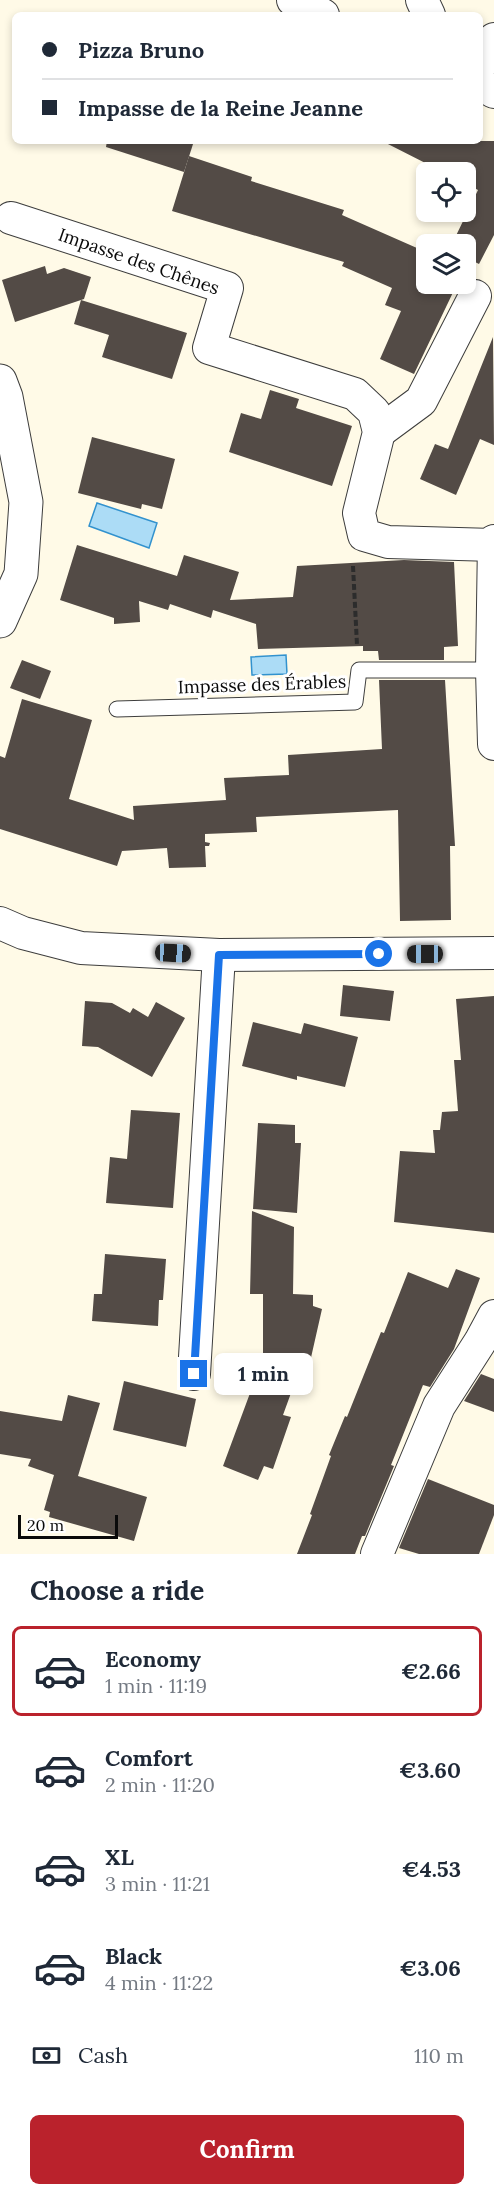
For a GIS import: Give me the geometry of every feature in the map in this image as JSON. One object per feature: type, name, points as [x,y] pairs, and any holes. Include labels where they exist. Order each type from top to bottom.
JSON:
[{"type":"street","points":[[293,0],[316,12]]},
{"type":"street","points":[[483,59],[494,39]]},
{"type":"street","name":"Impasse des Chênes","points":[[11,218],[227,288],[209,348],[355,394],[374,412],[379,432]]},
{"type":"street","points":[[475,296],[421,401],[379,432],[359,513],[364,535],[388,542],[494,543],[494,744]]},
{"type":"street","points":[[0,381],[6,397],[26,502],[21,574],[0,621]]},
{"type":"street","points":[[0,923],[23,933],[81,948],[219,955],[494,953]]},
{"type":"street","points":[[194,1374],[219,955]]},
{"type":"street","points":[[377,1554],[439,1406],[494,1316]]},
{"type":"lane","name":"Impasse des Érables","points":[[117,709],[355,702],[359,670],[493,670]]},
{"type":"path","points":[[359,670],[352,573],[355,549],[364,535]]},
{"type":"water","points":[[97,503],[157,523],[149,548],[89,526]]},
{"type":"water","points":[[286,655],[287,674],[252,675],[251,657]]},
{"type":"building","points":[[483,141],[494,141],[494,235],[479,264],[476,262],[476,234],[457,234],[463,222],[476,222],[478,190],[476,189],[476,162],[423,162],[388,144],[483,144]]},
{"type":"building","points":[[106,144],[193,144],[184,172],[106,147]]},
{"type":"building","points":[[189,156],[252,177],[251,181],[344,210],[342,215],[416,248],[416,294],[452,294],[414,374],[380,359],[401,311],[385,305],[392,288],[342,266],[344,262],[172,211]]},
{"type":"building","points":[[45,266],[47,274],[64,268],[91,277],[84,299],[15,322],[2,280]]},
{"type":"building","points":[[81,300],[187,333],[172,379],[102,357],[109,335],[74,324]]},
{"type":"building","points":[[493,337],[494,445],[480,439],[456,495],[420,479],[435,444],[448,449]]},
{"type":"building","points":[[270,390],[299,399],[296,408],[352,426],[332,486],[229,452],[241,413],[261,419]]},
{"type":"building","points":[[92,437],[175,459],[162,509],[142,504],[141,509],[78,493]]},
{"type":"building","points":[[77,545],[177,576],[184,555],[239,572],[230,600],[293,597],[297,566],[404,560],[454,562],[458,646],[444,647],[444,660],[379,660],[378,651],[363,651],[363,646],[258,649],[256,624],[213,610],[211,618],[170,604],[168,610],[139,601],[140,622],[114,624],[114,618],[60,600]]},
{"type":"building","points":[[22,660],[51,671],[40,699],[10,688]]},
{"type":"building","points":[[379,680],[445,680],[455,846],[450,846],[451,920],[400,921],[398,810],[256,817],[257,832],[205,834],[205,842],[210,843],[209,846],[205,846],[206,867],[169,868],[167,848],[122,851],[117,866],[0,829],[0,756],[5,758],[22,699],[92,720],[69,799],[134,820],[133,806],[226,800],[224,778],[289,775],[288,755],[382,749]]},
{"type":"building","points":[[343,985],[394,991],[390,1021],[340,1016]]},
{"type":"building","points":[[494,996],[494,1233],[394,1222],[400,1151],[435,1153],[433,1130],[440,1130],[442,1112],[458,1111],[454,1060],[461,1060],[456,999]]},
{"type":"building","points":[[85,1001],[112,1003],[130,1013],[133,1008],[148,1017],[156,1002],[185,1018],[152,1077],[98,1047],[82,1046]]},
{"type":"building","points":[[253,1022],[301,1034],[304,1023],[358,1037],[345,1087],[297,1076],[297,1080],[242,1066]]},
{"type":"building","points":[[131,1110],[180,1113],[173,1208],[106,1203],[110,1157],[127,1159]]},
{"type":"building","points":[[258,1123],[295,1125],[295,1143],[301,1143],[297,1213],[253,1209]]},
{"type":"building","points":[[252,1211],[294,1227],[293,1294],[313,1295],[313,1306],[322,1309],[310,1362],[303,1360],[283,1415],[291,1417],[273,1469],[264,1466],[258,1480],[223,1466],[263,1358],[263,1294],[250,1294]]},
{"type":"building","points":[[105,1254],[166,1259],[163,1300],[159,1300],[158,1326],[92,1321],[94,1294],[102,1294]]},
{"type":"building","points":[[456,1269],[480,1278],[454,1349],[430,1387],[423,1385],[391,1465],[394,1466],[365,1536],[362,1536],[355,1554],[297,1554],[312,1515],[310,1514],[331,1456],[329,1455],[381,1332],[384,1333],[408,1272],[448,1288]]},
{"type":"building","points":[[481,1374],[494,1379],[494,1412],[464,1401]]},
{"type":"building","points":[[124,1381],[196,1399],[186,1447],[113,1430]]},
{"type":"building","points":[[68,1395],[100,1403],[78,1476],[147,1497],[134,1541],[49,1517],[50,1512],[44,1510],[54,1475],[28,1466],[31,1459],[0,1454],[0,1411],[62,1421]]},
{"type":"building","points":[[428,1479],[494,1505],[494,1515],[479,1554],[419,1554],[399,1548]]},
{"type":"route","points":[[194,1374],[219,955],[379,954]]}]
